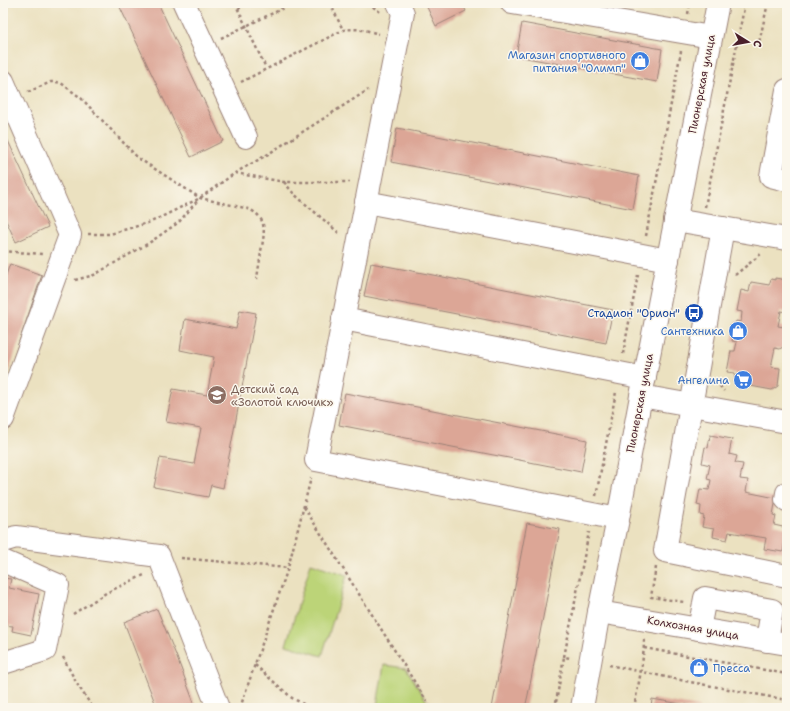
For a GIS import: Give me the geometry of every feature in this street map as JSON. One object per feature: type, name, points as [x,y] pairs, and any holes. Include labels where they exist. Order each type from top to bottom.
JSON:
[{"type":"street","points":[[184,3],[246,137]]},
{"type":"street","points":[[398,3],[403,12],[316,460],[618,519]]},
{"type":"street","points":[[512,3],[711,37]]},
{"type":"street","name":"Пионерская улица","points":[[582,708],[599,612],[718,3]]},
{"type":"street","points":[[3,419],[70,235],[7,90]]},
{"type":"street","points":[[787,90],[771,176],[787,180]]},
{"type":"street","points":[[368,192],[668,260]]},
{"type":"street","points":[[675,220],[787,239]]},
{"type":"street","points":[[719,227],[698,365],[664,551],[787,576]]},
{"type":"street","points":[[343,319],[619,373],[643,387],[691,405],[787,422]]},
{"type":"street","points":[[787,493],[787,500]]},
{"type":"street","points":[[3,541],[16,537],[161,561],[218,708]]},
{"type":"street","points":[[3,561],[58,585],[45,650],[3,663]]},
{"type":"street","points":[[699,629],[705,598],[772,610],[777,643]]},
{"type":"street","name":"Колхозная улица","points":[[599,612],[777,643]]},
{"type":"path","points":[[235,3],[266,68]]},
{"type":"path","points":[[238,9],[249,3]]},
{"type":"path","points":[[205,46],[288,4],[294,3]]},
{"type":"path","points":[[330,3],[343,30]]},
{"type":"path","points":[[555,708],[690,3]]},
{"type":"path","points":[[719,227],[705,209],[745,3]]},
{"type":"path","points":[[758,47],[768,3]]},
{"type":"path","points":[[225,90],[343,30],[356,29],[372,32],[379,34],[396,44]]},
{"type":"path","points":[[70,235],[110,234],[151,222],[200,198],[235,173],[265,156],[390,75]]},
{"type":"path","points":[[7,90],[51,82],[61,83],[81,98],[138,158],[200,198],[245,208],[256,213],[260,218],[264,230],[257,279]]},
{"type":"path","points":[[235,173],[284,182],[368,192]]},
{"type":"path","points":[[284,182],[294,194],[357,248]]},
{"type":"path","points":[[51,285],[94,275],[149,243],[179,222],[200,198]]},
{"type":"path","points":[[3,251],[62,256]]},
{"type":"path","points":[[698,365],[705,367],[741,414]]},
{"type":"path","points":[[240,708],[288,568],[316,460]]},
{"type":"path","points":[[304,506],[431,708]]},
{"type":"path","points":[[50,628],[161,561],[288,568]]},
{"type":"path","points":[[651,597],[703,606]]},
{"type":"path","points":[[634,708],[644,648],[644,634]]},
{"type":"path","points":[[644,648],[787,674]]},
{"type":"path","points":[[63,656],[77,684],[93,708]]},
{"type":"path","points":[[564,657],[787,700]]},
{"type":"path","points":[[255,665],[292,698],[312,708]]},
{"type":"green space","points":[[311,563],[347,575],[322,656],[286,645]]},
{"type":"green space","points":[[384,665],[406,668],[431,708],[395,708],[377,705]]},
{"type":"building","points":[[118,3],[158,3],[223,141],[191,157]]},
{"type":"building","points":[[425,3],[462,3],[466,11],[436,26]]},
{"type":"building","points":[[522,23],[662,49],[657,82],[516,56]]},
{"type":"building","points":[[397,128],[639,176],[633,209],[391,162]]},
{"type":"building","points":[[3,130],[48,227],[16,242],[3,214]]},
{"type":"building","points":[[371,263],[613,310],[606,343],[364,296]]},
{"type":"building","points":[[10,264],[42,275],[3,388],[3,283]]},
{"type":"building","points":[[775,278],[787,280],[787,312],[781,311],[778,326],[784,327],[786,332],[784,346],[780,349],[775,348],[771,367],[780,368],[778,386],[772,390],[734,383],[735,373],[727,372],[731,351],[735,351],[737,342],[732,341],[736,321],[741,322],[742,312],[737,311],[741,290],[749,292],[751,282],[769,285],[771,279],[775,280]]},
{"type":"building","points":[[240,310],[256,313],[223,488],[211,485],[208,497],[154,487],[160,458],[194,464],[201,428],[166,422],[173,389],[207,395],[214,357],[180,350],[185,319],[236,329]]},
{"type":"building","points":[[345,393],[587,440],[581,472],[339,425]]},
{"type":"building","points":[[710,435],[732,439],[729,454],[737,456],[735,463],[743,464],[740,479],[748,480],[746,492],[776,498],[773,515],[776,516],[774,525],[787,528],[783,552],[764,549],[766,538],[729,532],[727,540],[713,537],[714,529],[702,527],[704,516],[700,515],[701,506],[697,505],[700,489],[709,490],[711,480],[707,479],[710,465],[702,463],[705,447],[708,448]]},
{"type":"building","points":[[527,523],[560,529],[525,708],[492,708]]},
{"type":"building","points":[[3,578],[11,579],[9,588],[39,594],[31,635],[12,631],[13,626],[3,625]]},
{"type":"building","points":[[157,609],[196,708],[157,708],[124,622]]},
{"type":"building","points":[[652,699],[699,707],[699,708],[651,708]]},
{"type":"place","name":"Магазин спортивного питания \"Олимп\"","points":[[640,61]]},
{"type":"place","name":"Стадион \"Орион\"","points":[[694,313]]},
{"type":"place","name":"Сантехника","points":[[738,331]]},
{"type":"place","name":"Ангелина","points":[[743,380]]},
{"type":"place","name":"Детский сад «Золотой ключик»","points":[[217,395]]},
{"type":"place","name":"Пресса","points":[[699,668]]}]
